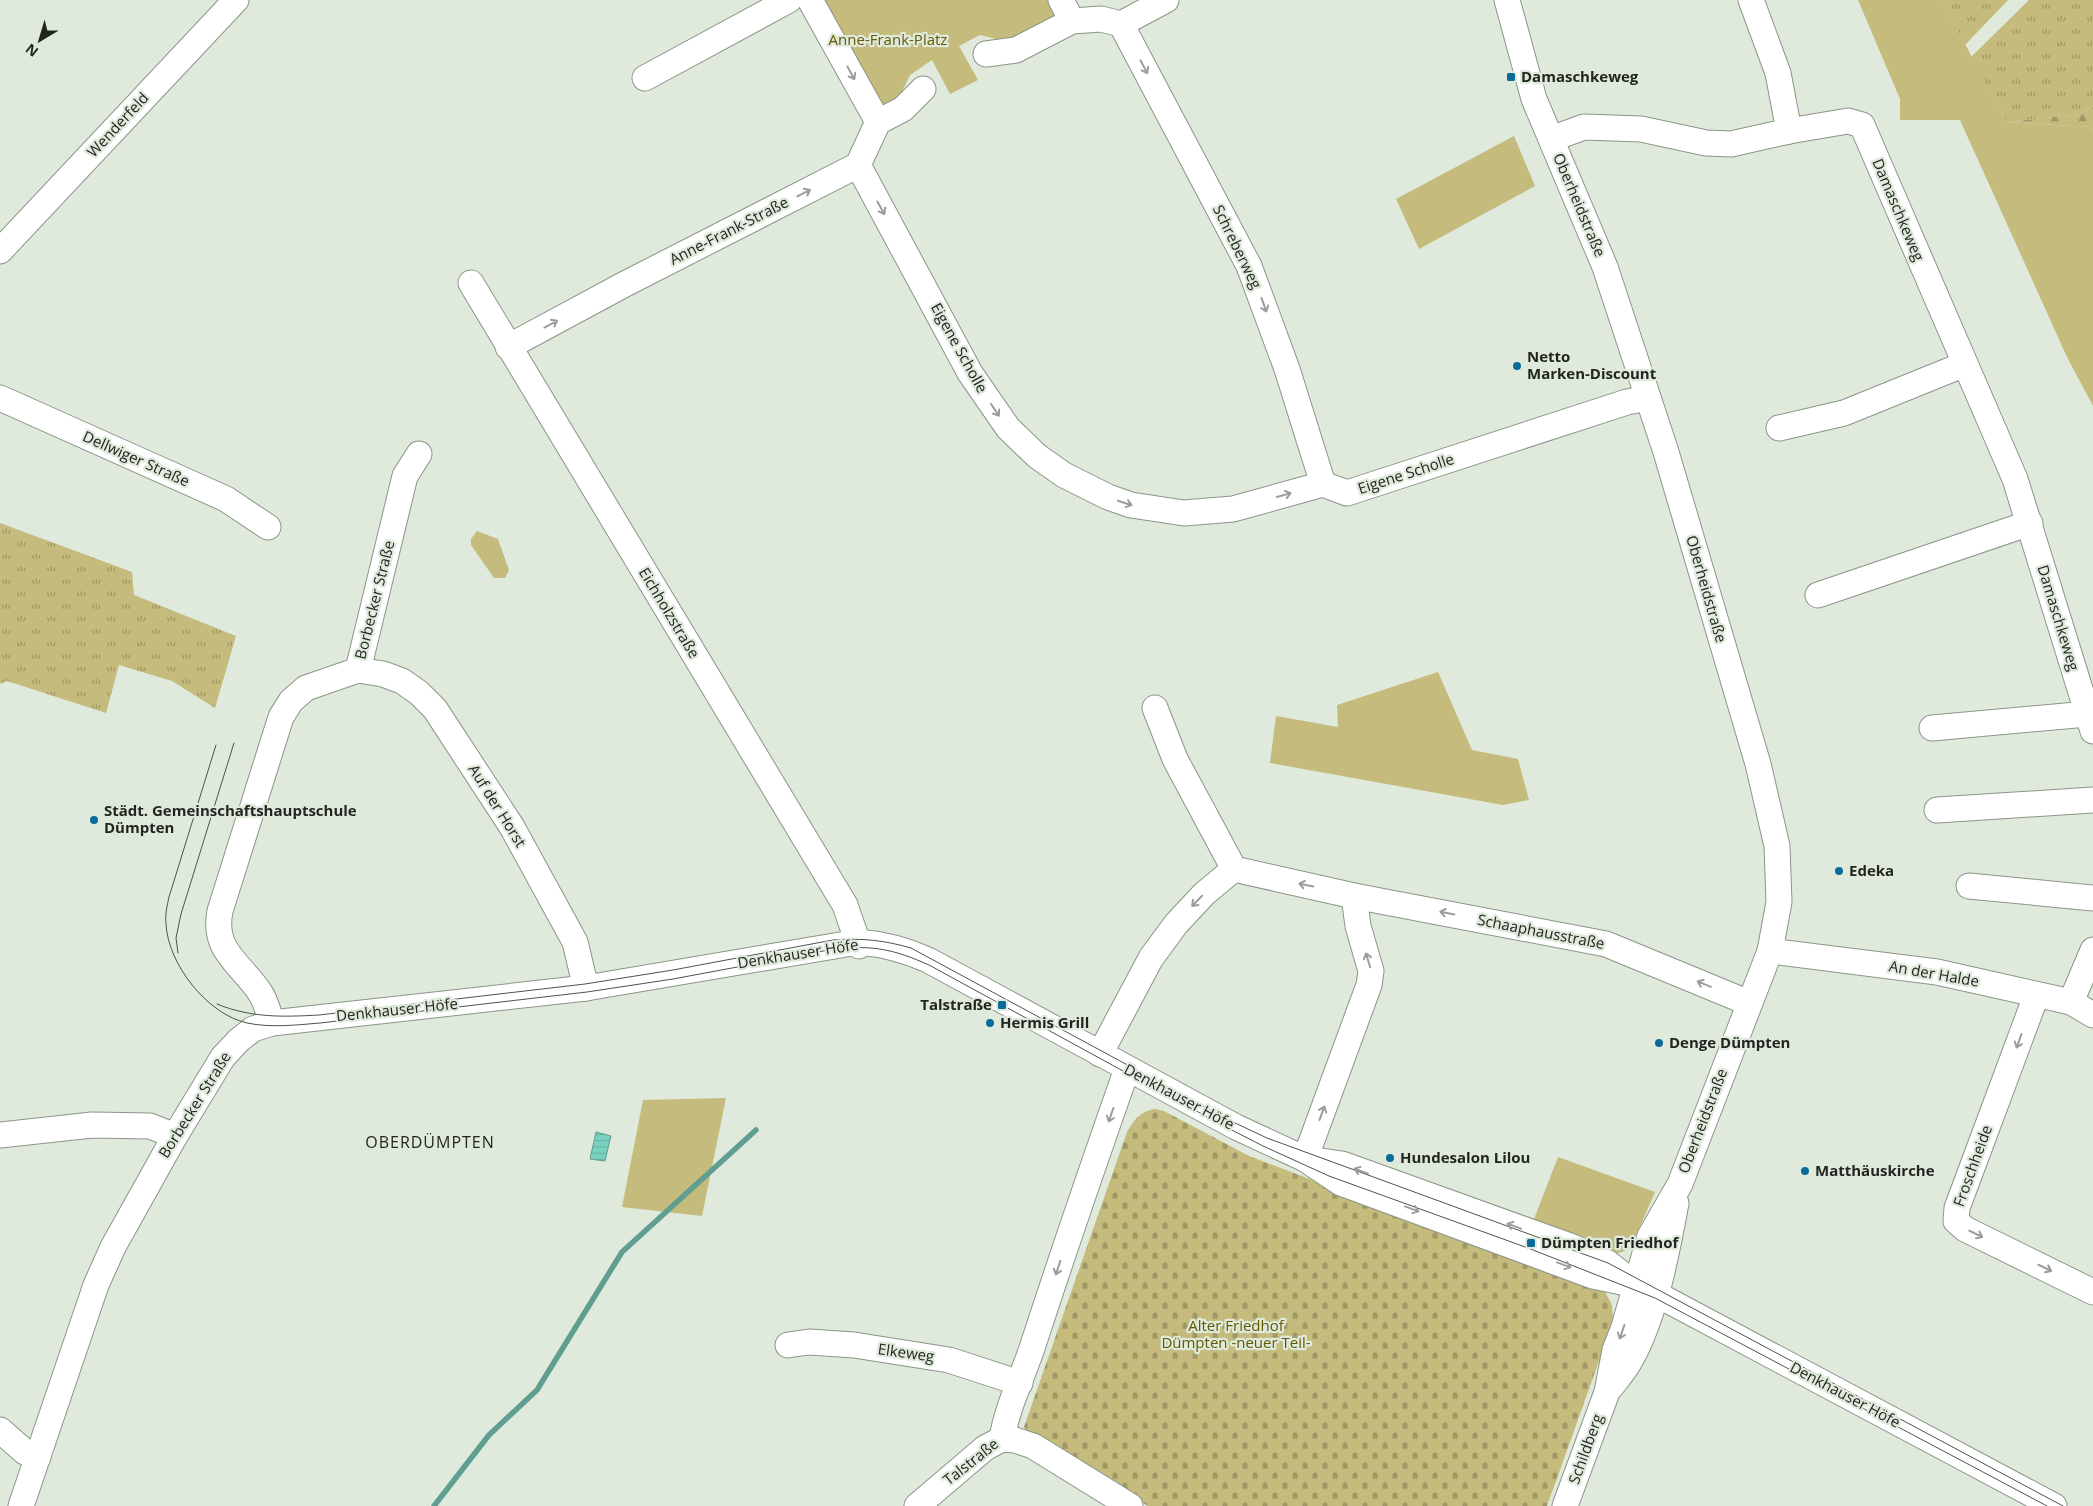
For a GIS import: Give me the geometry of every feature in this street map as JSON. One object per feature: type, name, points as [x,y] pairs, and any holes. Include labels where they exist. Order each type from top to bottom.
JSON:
[{"type":"street","name":"Wenderfeld","points":[[0,250],[236,0]]},
{"type":"street","points":[[645,78],[789,0]]},
{"type":"street","points":[[810,0],[878,122]]},
{"type":"street","points":[[986,54],[1016,50],[1066,11],[1121,24],[1166,0]]},
{"type":"street","name":"Oberheidstraße","points":[[1507,0],[1534,99],[1605,266],[1666,452],[1758,764],[1777,846],[1779,902],[1770,951],[1680,1184],[1650,1236],[1646,1290]]},
{"type":"street","points":[[1751,0],[1778,72],[1788,130]]},
{"type":"street","name":"Schreberweg","points":[[1121,24],[1250,266],[1287,369],[1323,484]]},
{"type":"street","points":[[858,165],[878,122],[903,109],[923,89]]},
{"type":"street","name":"Damaschkeweg","points":[[1551,138],[1584,127],[1641,129],[1706,143],[1731,144],[1788,130],[1848,121],[1862,125],[2015,479],[2090,722],[1932,728]]},
{"type":"street","name":"Eigene Scholle","points":[[858,165],[970,373],[1008,428],[1037,456],[1064,475],[1108,498],[1138,507],[1184,513],[1234,509],[1323,484],[1347,493],[1627,402],[1648,398]]},
{"type":"street","name":"Anne-Frank-Straße","points":[[508,347],[625,284],[858,165]]},
{"type":"street","name":"Eichholzstraße","points":[[470,283],[845,905],[858,944]]},
{"type":"street","points":[[1780,428],[1844,413],[1965,364]]},
{"type":"street","name":"Dellwiger Straße","points":[[0,398],[226,498],[268,527]]},
{"type":"street","name":"Borbecker Straße","points":[[20,1506],[96,1285],[113,1247],[217,1065],[232,1046],[253,1029],[272,1023],[262,996],[230,958],[222,944],[218,923],[220,911],[281,717],[291,701],[306,688],[358,670],[405,476],[420,454]]},
{"type":"street","points":[[1818,596],[2030,523]]},
{"type":"street","name":"Auf der Horst","points":[[358,670],[383,674],[402,680],[419,693],[434,709],[512,827],[575,942],[586,988]]},
{"type":"street","points":[[1100,1054],[1151,958],[1166,937],[1204,894],[1234,869],[1175,759],[1155,708]]},
{"type":"street","points":[[1937,810],[2093,800]]},
{"type":"street","name":"Schaaphausstraße","points":[[1234,869],[1354,896],[1606,944],[1749,1002]]},
{"type":"street","points":[[1969,886],[2093,898]]},
{"type":"street","points":[[1305,1159],[1369,985],[1371,971],[1358,926],[1354,896]]},
{"type":"street","name":"Denkhauser Höfe","points":[[272,1023],[586,988],[858,944],[881,944],[906,950],[928,960],[1236,1128],[1305,1159],[1341,1183],[1593,1276],[1646,1290],[2054,1506]]},
{"type":"street","points":[[2071,1002],[2093,950]]},
{"type":"street","name":"An der Halde","points":[[1770,951],[1936,972],[2036,996],[2071,1002],[2093,1015]]},
{"type":"street","name":"Froschheide","points":[[2036,996],[1957,1208],[1956,1221],[1965,1229],[2093,1292]]},
{"type":"street","name":"Talstraße","points":[[917,1506],[985,1448],[1002,1439],[1004,1423],[1020,1383],[1070,1231],[1127,1069]]},
{"type":"street","points":[[0,1135],[92,1125],[150,1126],[175,1136]]},
{"type":"street","name":"Schildberg","points":[[1565,1506],[1607,1392],[1615,1350],[1646,1290]]},
{"type":"street","name":"Elkeweg","points":[[788,1345],[809,1342],[854,1345],[949,1360],[1020,1383]]},
{"type":"street","points":[[0,1430],[25,1452],[38,1457]]},
{"type":"street","points":[[1002,1439],[1015,1440],[1033,1446],[1130,1506]]},
{"type":"green space","name":"Anne-Frank-Platz","points":[[820,0],[1050,0],[1056,11],[1053,21],[1012,43],[980,35],[959,46],[978,80],[950,94],[932,60],[910,75],[898,100],[885,109],[876,103]]},
{"type":"green space","points":[[1858,0],[1942,0],[2006,122],[2091,127],[2093,131],[2093,406],[2067,357],[1960,120],[1900,120],[1900,99]]},
{"type":"green space","points":[[1942,0],[2008,0],[1965,45]]},
{"type":"green space","points":[[2029,0],[2093,0],[2093,106],[2081,114],[2006,122],[1971,57]]},
{"type":"green space","points":[[2093,106],[2093,131],[2091,127],[2006,122],[2081,114]]},
{"type":"green space","points":[[1514,136],[1535,186],[1419,249],[1396,199]]},
{"type":"green space","points":[[0,523],[132,572],[134,595],[236,636],[215,708],[172,681],[119,665],[106,713],[7,681],[0,684]]},
{"type":"green space","points":[[477,531],[498,539],[509,570],[505,578],[494,578],[471,545],[471,539]]},
{"type":"green space","points":[[1438,672],[1472,750],[1518,759],[1529,800],[1503,805],[1270,763],[1276,716],[1338,727],[1337,705]]},
{"type":"green space","points":[[726,1098],[702,1216],[622,1207],[643,1100]]},
{"type":"green space","name":"Alter Friedhof Dümpten -neuer Teil-","points":[[1155,1109],[1164,1111],[1249,1156],[1604,1290],[1612,1305],[1613,1322],[1547,1506],[1148,1506],[1028,1433],[1024,1427],[1127,1132],[1138,1117],[1145,1112]]},
{"type":"green space","points":[[1558,1157],[1655,1192],[1630,1249],[1610,1256],[1529,1232]]},
{"type":"water","points":[[596,1132],[611,1136],[605,1161],[590,1159]]},
{"type":"waterway","points":[[434,1506],[489,1435],[537,1390],[622,1252],[756,1130]]},
{"type":"tram line","points":[[178,953],[176,938],[181,914],[234,743]]},
{"type":"tram line","points":[[216,745],[169,897],[166,921],[168,939],[182,971],[204,998],[232,1018],[247,1023],[265,1025],[284,1026],[320,1023],[587,992],[673,979],[834,949],[872,948],[893,952],[929,965],[1222,1125],[1329,1176],[1528,1248],[1655,1298],[2047,1506]]},
{"type":"tram line","points":[[217,1004],[242,1012],[267,1016],[319,1015],[585,984],[673,970],[833,940],[872,940],[911,948],[1233,1122],[1267,1138],[1608,1263],[2063,1506]]},
{"type":"place","name":"Damaschkeweg","points":[[1511,77]]},
{"type":"place","name":"Netto Marken-Discount","points":[[1517,366]]},
{"type":"place","name":"Städt. Gemeinschaftshauptschule Dümpten","points":[[94,820]]},
{"type":"place","name":"Edeka","points":[[1839,871]]},
{"type":"place","name":"Talstraße","points":[[1002,1005]]},
{"type":"place","name":"Hermis Grill","points":[[990,1023]]},
{"type":"place","name":"Denge Dümpten","points":[[1659,1043]]},
{"type":"place","name":"Hundesalon Lilou","points":[[1390,1158]]},
{"type":"place","name":"Matthäuskirche","points":[[1805,1171]]},
{"type":"place","name":"Dümpten Friedhof","points":[[1531,1243]]},
{"type":"district","name":"OBERDÜMPTEN","points":[[430,1142]]}]
